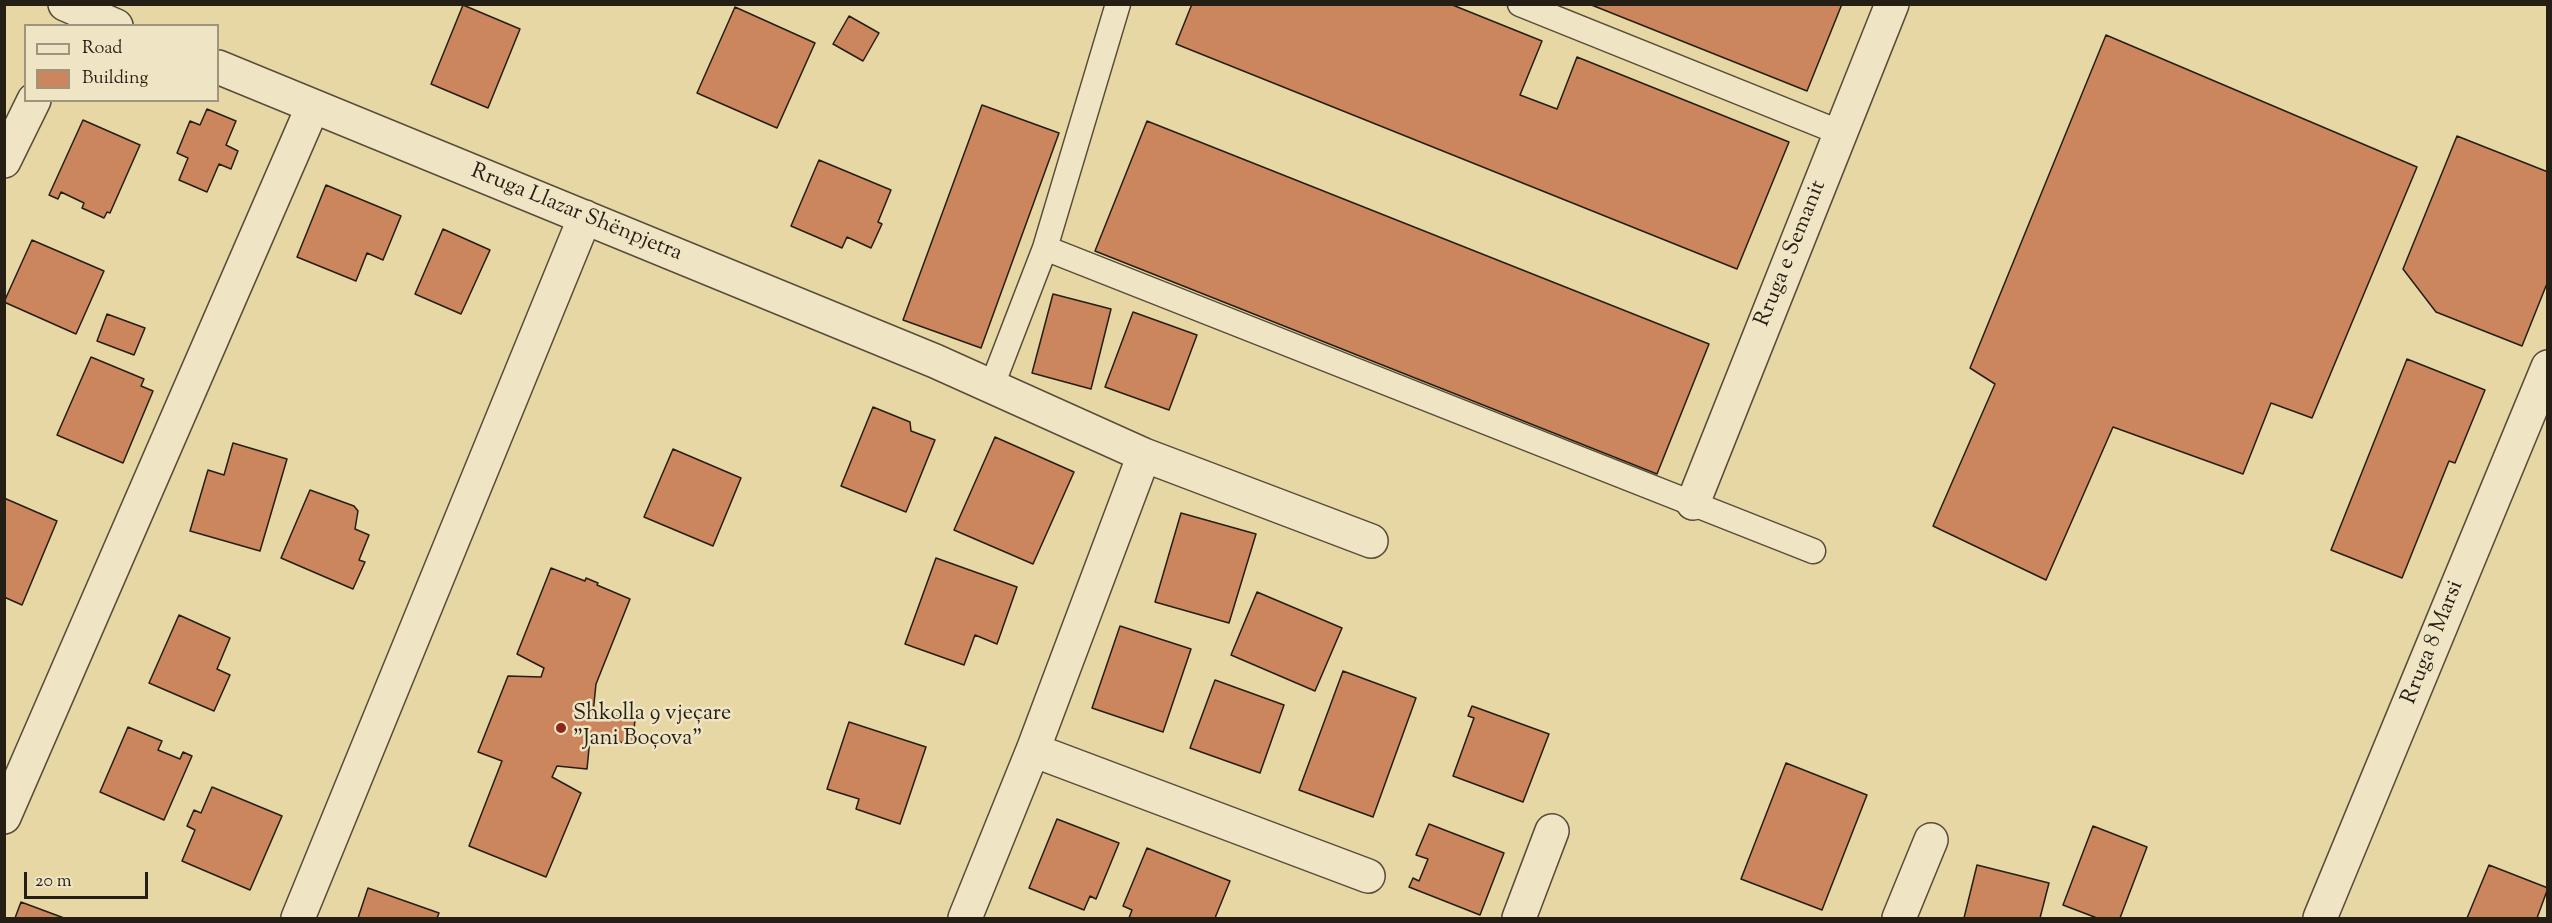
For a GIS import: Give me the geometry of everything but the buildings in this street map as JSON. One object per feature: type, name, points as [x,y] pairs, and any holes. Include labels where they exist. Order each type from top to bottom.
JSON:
[{"type":"street","name":"Rruga e Semanit","points":[[1693,503],[1892,4]]},
{"type":"street","points":[[72,13],[109,24]]},
{"type":"street","name":"Rruga Llazar Shënpjetra","points":[[219,67],[935,361],[1144,455],[1371,541]]},
{"type":"street","points":[[4,161],[33,102]]},
{"type":"street","points":[[4,817],[313,106]]},
{"type":"street","points":[[298,918],[585,217]]},
{"type":"street","name":"Rruga 8 Marsi","points":[[2320,918],[2547,367]]},
{"type":"street","points":[[965,918],[1033,750],[1144,455]]},
{"type":"street","points":[[1033,750],[1368,876]]},
{"type":"street","points":[[1519,918],[1552,831]]},
{"type":"street","points":[[1899,918],[1932,840]]},
{"type":"lane","points":[[991,388],[1045,248],[1118,4]]},
{"type":"lane","points":[[1520,4],[1841,133]]},
{"type":"lane","points":[[1045,248],[1813,551]]},
{"type":"place","name":"Shkolla 9 vjeçare \"Jani Boçova\"","points":[[561,728]]}]
